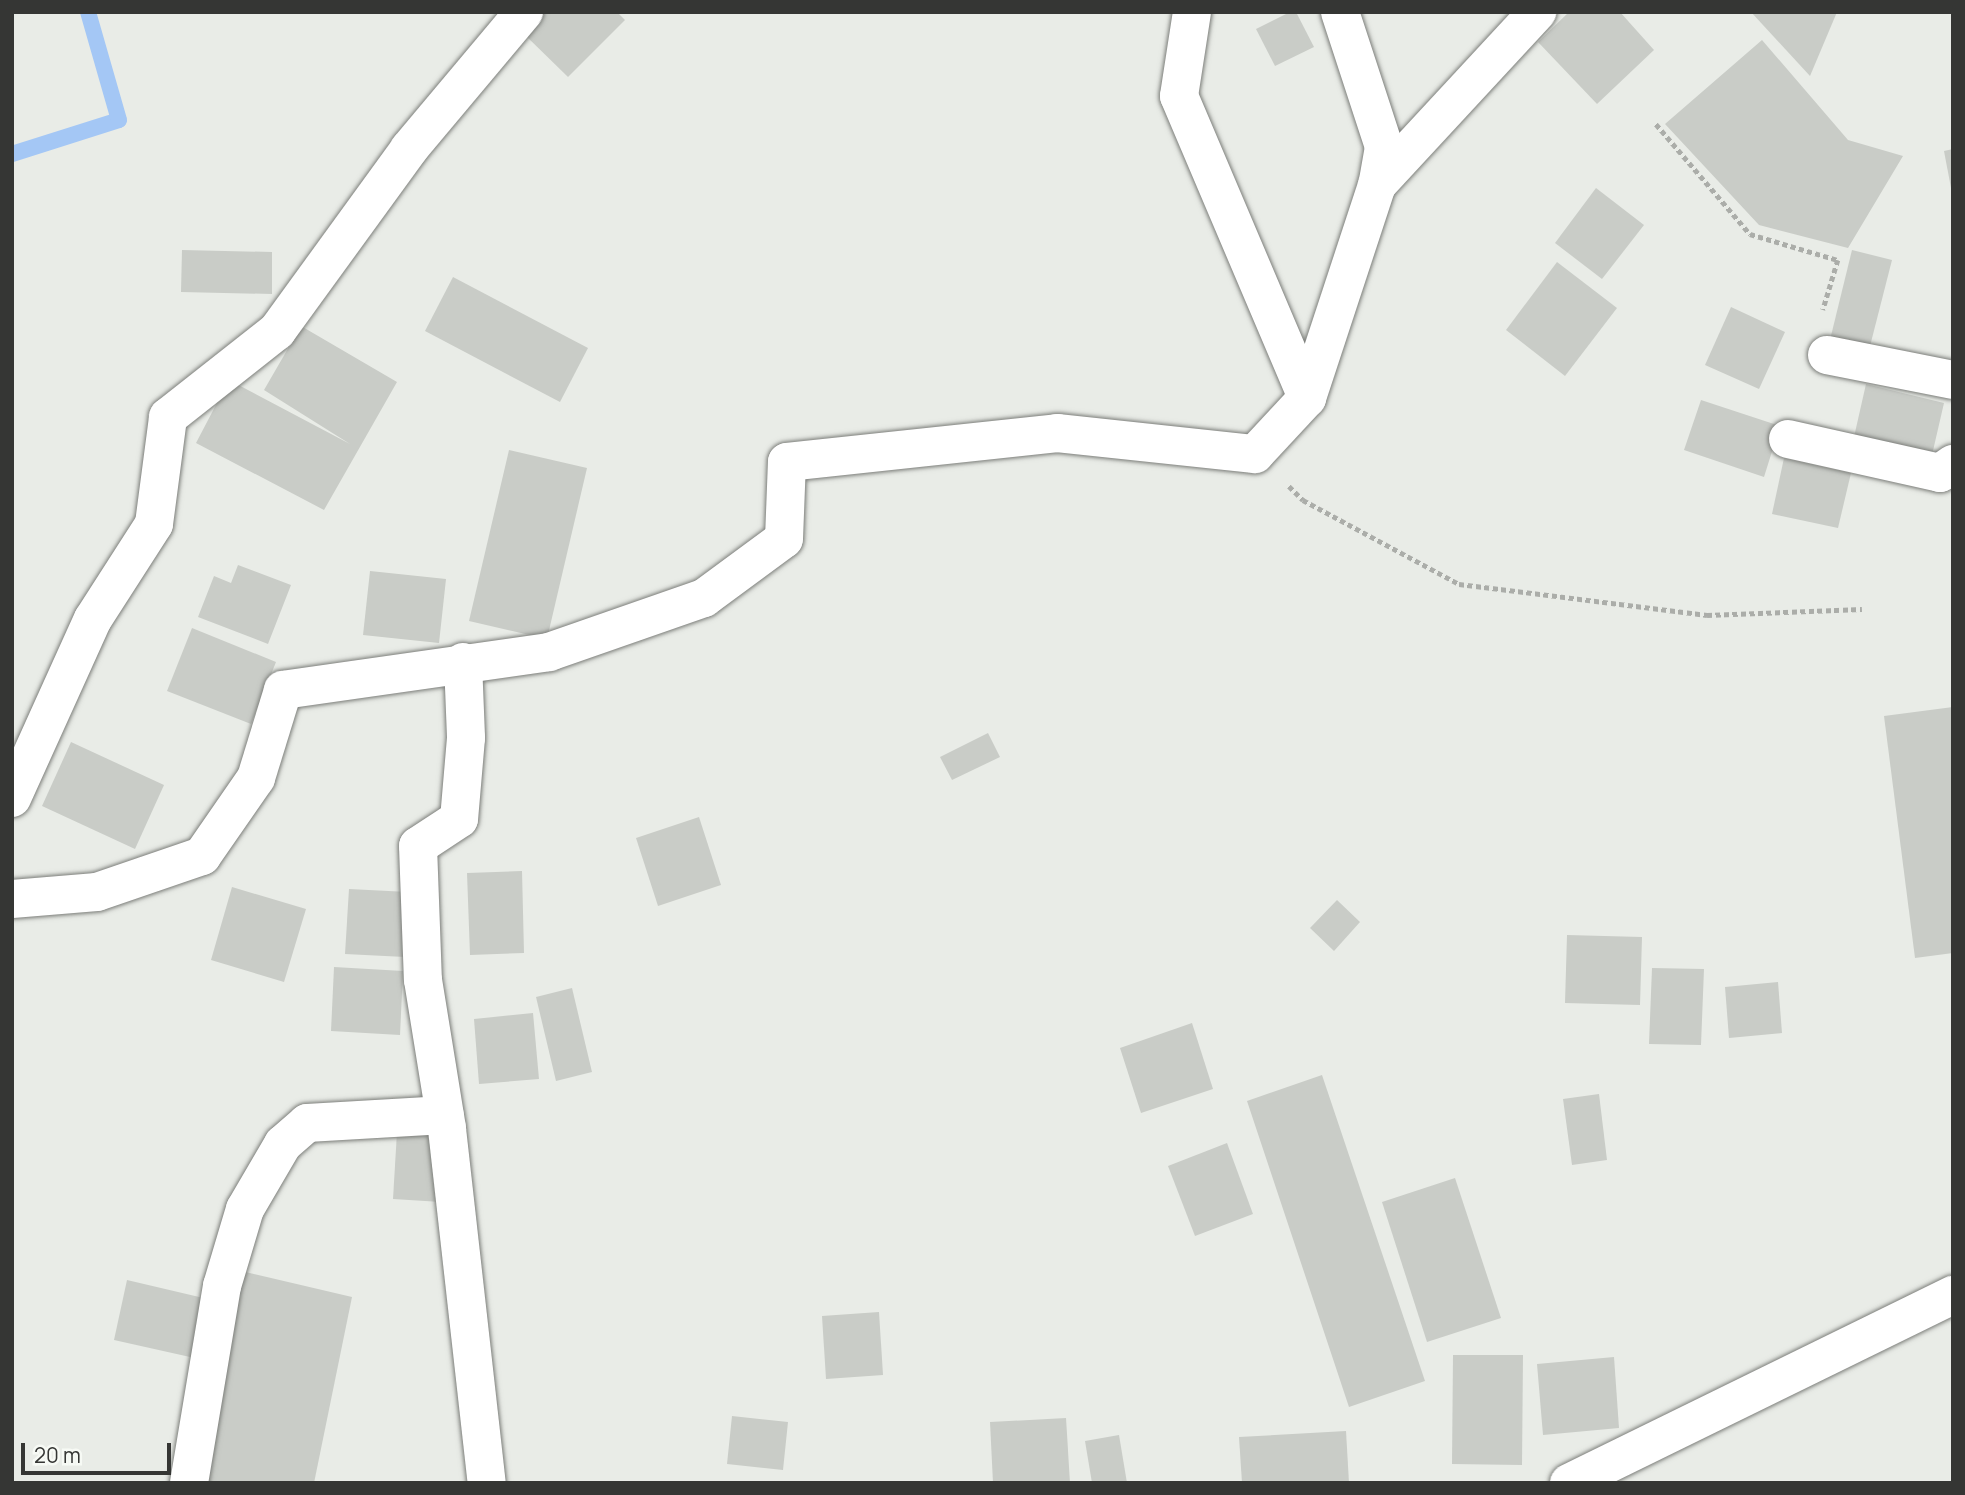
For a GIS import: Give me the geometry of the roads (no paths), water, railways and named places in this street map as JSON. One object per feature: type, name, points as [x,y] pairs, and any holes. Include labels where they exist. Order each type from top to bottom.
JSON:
[{"type":"street","points":[[12,798],[93,619],[154,524],[168,417],[276,331],[409,149],[524,12]]},
{"type":"street","points":[[1192,12],[1179,96],[1307,398]]},
{"type":"street","points":[[12,898],[97,892],[202,856],[256,778],[283,690],[463,662],[549,652],[704,598],[784,540],[788,462],[1058,433],[1255,454],[1307,398],[1377,185],[1384,147],[1340,12]]},
{"type":"street","points":[[1377,185],[1537,12]]},
{"type":"street","points":[[1827,355],[1953,380]]},
{"type":"street","points":[[1788,439],[1940,473],[1953,464]]},
{"type":"street","points":[[463,662],[466,738],[459,819],[418,846],[423,980],[445,1115],[487,1483]]},
{"type":"street","points":[[189,1483],[222,1286],[245,1209],[283,1144],[307,1123],[445,1115]]},
{"type":"street","points":[[1569,1483],[1953,1295]]},
{"type":"waterway","points":[[12,154],[119,120],[88,12]]}]
